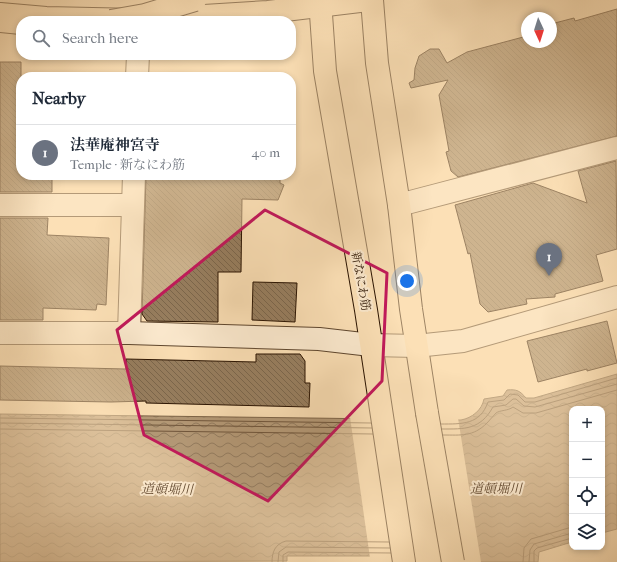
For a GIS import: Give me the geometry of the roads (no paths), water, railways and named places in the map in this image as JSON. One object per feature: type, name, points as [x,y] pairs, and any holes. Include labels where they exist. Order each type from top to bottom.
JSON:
[{"type":"main road","points":[[140,16],[195,0]]},
{"type":"main road","points":[[211,16],[268,12],[320,3],[368,0]]},
{"type":"main road","points":[[372,0],[377,63],[399,205],[416,346],[453,562]]},
{"type":"main road","name":"新なにわ筋","points":[[320,3],[325,71],[371,345],[404,562]]},
{"type":"main road","points":[[0,14],[23,16]]},
{"type":"main road","points":[[0,21],[16,23]]},
{"type":"street","points":[[137,72],[138,60]]},
{"type":"street","points":[[399,205],[617,148]]},
{"type":"street","points":[[129,334],[134,180]]},
{"type":"street","points":[[0,205],[132,205]]},
{"type":"street","points":[[0,333],[129,334],[319,339],[371,345],[416,346],[463,341],[617,297]]},
{"type":"water","name":"道頓堀川","points":[[617,374],[617,529],[605,532],[605,406],[569,406],[569,543],[539,552],[538,562],[459,562],[376,556],[287,556],[287,561],[0,562],[0,414],[461,420],[476,413],[481,407],[484,399],[503,396],[507,390],[518,391],[526,398],[534,398]]},
{"type":"place","name":"法華庵神宮寺","points":[[549,276]]}]
